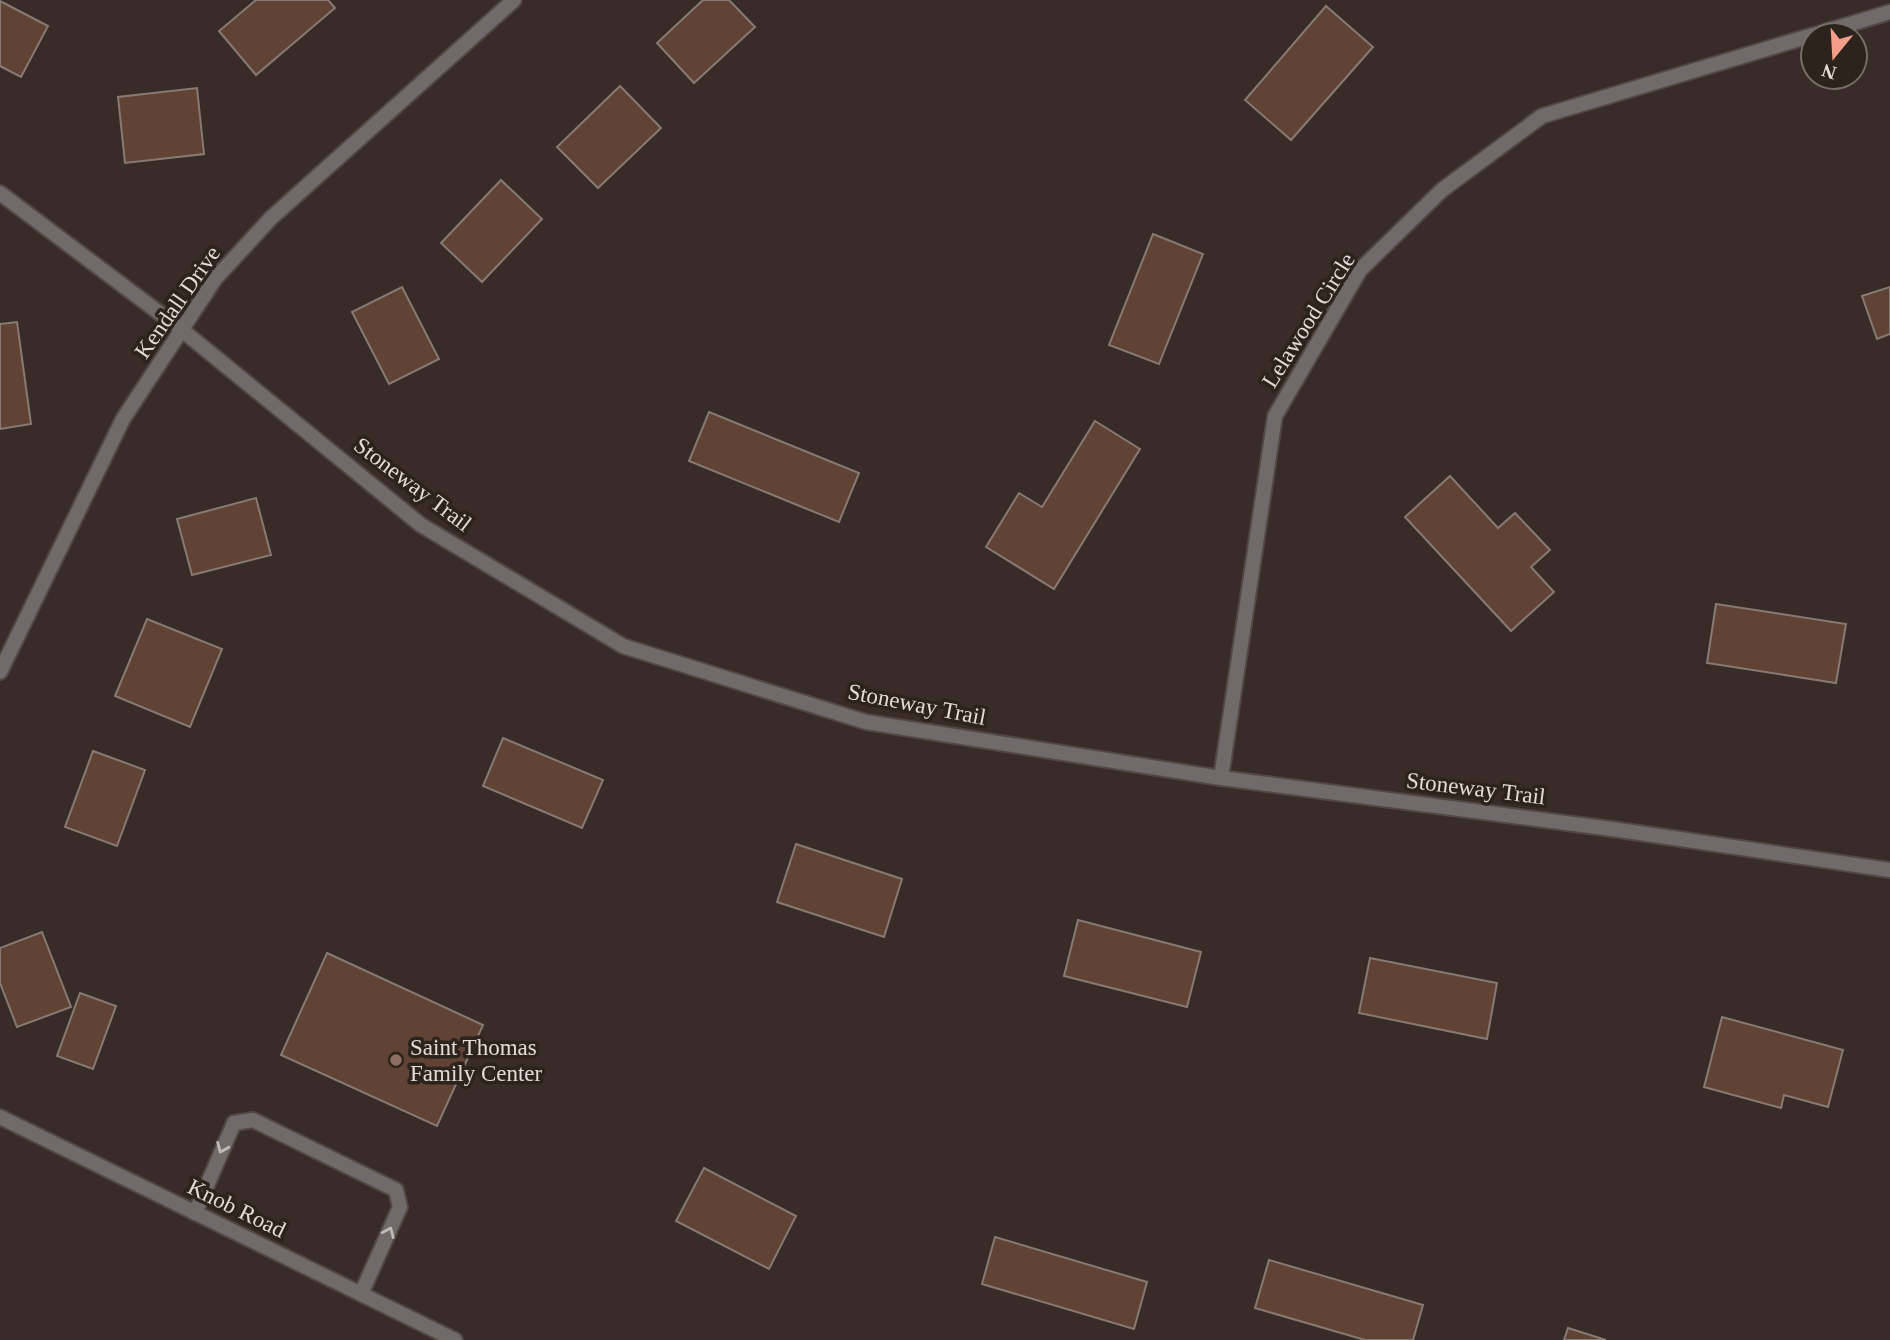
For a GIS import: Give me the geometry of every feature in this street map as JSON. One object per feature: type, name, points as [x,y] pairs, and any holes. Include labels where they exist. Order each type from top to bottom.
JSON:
[{"type":"street","name":"Kendall Drive","points":[[0,672],[123,419],[215,279],[271,218],[514,0]]},
{"type":"street","name":"Lelawood Circle","points":[[1860,21],[1890,12]]},
{"type":"street","name":"Lelawood Circle","points":[[1221,778],[1276,416],[1360,270],[1442,190],[1542,116],[1799,39]]},
{"type":"street","name":"Stoneway Trail","points":[[0,193],[182,331],[421,525],[623,646],[866,722],[1221,778],[1612,829],[1890,870]]},
{"type":"street","name":"Knob Road","points":[[0,1117],[454,1340]]},
{"type":"street","points":[[195,1213],[233,1123],[253,1120],[396,1190],[400,1207],[361,1294]]},
{"type":"building","points":[[256,0],[328,0],[335,8],[256,75],[219,31]]},
{"type":"building","points":[[703,0],[729,0],[755,27],[694,83],[657,43]]},
{"type":"building","points":[[0,1],[48,26],[21,77],[0,66]]},
{"type":"building","points":[[1326,6],[1373,47],[1291,140],[1245,100]]},
{"type":"building","points":[[620,86],[661,128],[598,188],[557,147]]},
{"type":"building","points":[[197,88],[204,154],[125,163],[118,97]]},
{"type":"building","points":[[501,180],[542,219],[482,282],[441,243]]},
{"type":"building","points":[[1153,234],[1203,254],[1159,364],[1109,345]]},
{"type":"building","points":[[402,287],[439,359],[389,384],[352,312]]},
{"type":"building","points":[[1890,287],[1890,334],[1877,339],[1862,296]]},
{"type":"building","points":[[17,322],[31,424],[0,429],[0,324]]},
{"type":"building","points":[[709,412],[859,473],[839,522],[689,461]]},
{"type":"building","points":[[1095,421],[1140,449],[1054,589],[986,547],[1019,493],[1042,507]]},
{"type":"building","points":[[1450,476],[1498,528],[1515,513],[1550,550],[1531,567],[1554,592],[1511,631],[1405,517]]},
{"type":"building","points":[[256,498],[271,555],[192,575],[177,519]]},
{"type":"building","points":[[1716,604],[1846,624],[1836,683],[1707,663]]},
{"type":"building","points":[[147,619],[222,649],[190,727],[115,696]]},
{"type":"building","points":[[503,738],[603,780],[582,828],[483,786]]},
{"type":"building","points":[[93,751],[145,770],[117,846],[65,827]]},
{"type":"building","points":[[796,844],[902,879],[884,937],[777,902]]},
{"type":"building","points":[[1078,920],[1201,952],[1187,1007],[1064,976]]},
{"type":"building","points":[[42,932],[71,1007],[17,1027],[0,983],[0,948]]},
{"type":"building","points":[[327,953],[483,1025],[437,1126],[281,1055]]},
{"type":"building","points":[[1370,958],[1497,983],[1487,1039],[1359,1013]]},
{"type":"building","points":[[80,993],[116,1006],[93,1069],[57,1056]]},
{"type":"building","points":[[1722,1017],[1843,1050],[1828,1107],[1784,1095],[1781,1108],[1704,1087]]},
{"type":"building","points":[[704,1168],[796,1216],[769,1269],[676,1221]]},
{"type":"building","points":[[995,1237],[1147,1282],[1134,1329],[982,1284]]},
{"type":"building","points":[[1269,1260],[1423,1305],[1413,1340],[1365,1340],[1255,1308]]},
{"type":"building","points":[[1568,1328],[1606,1340],[1564,1340]]},
{"type":"place","name":"Saint Thomas Family Center","points":[[396,1060]]}]
